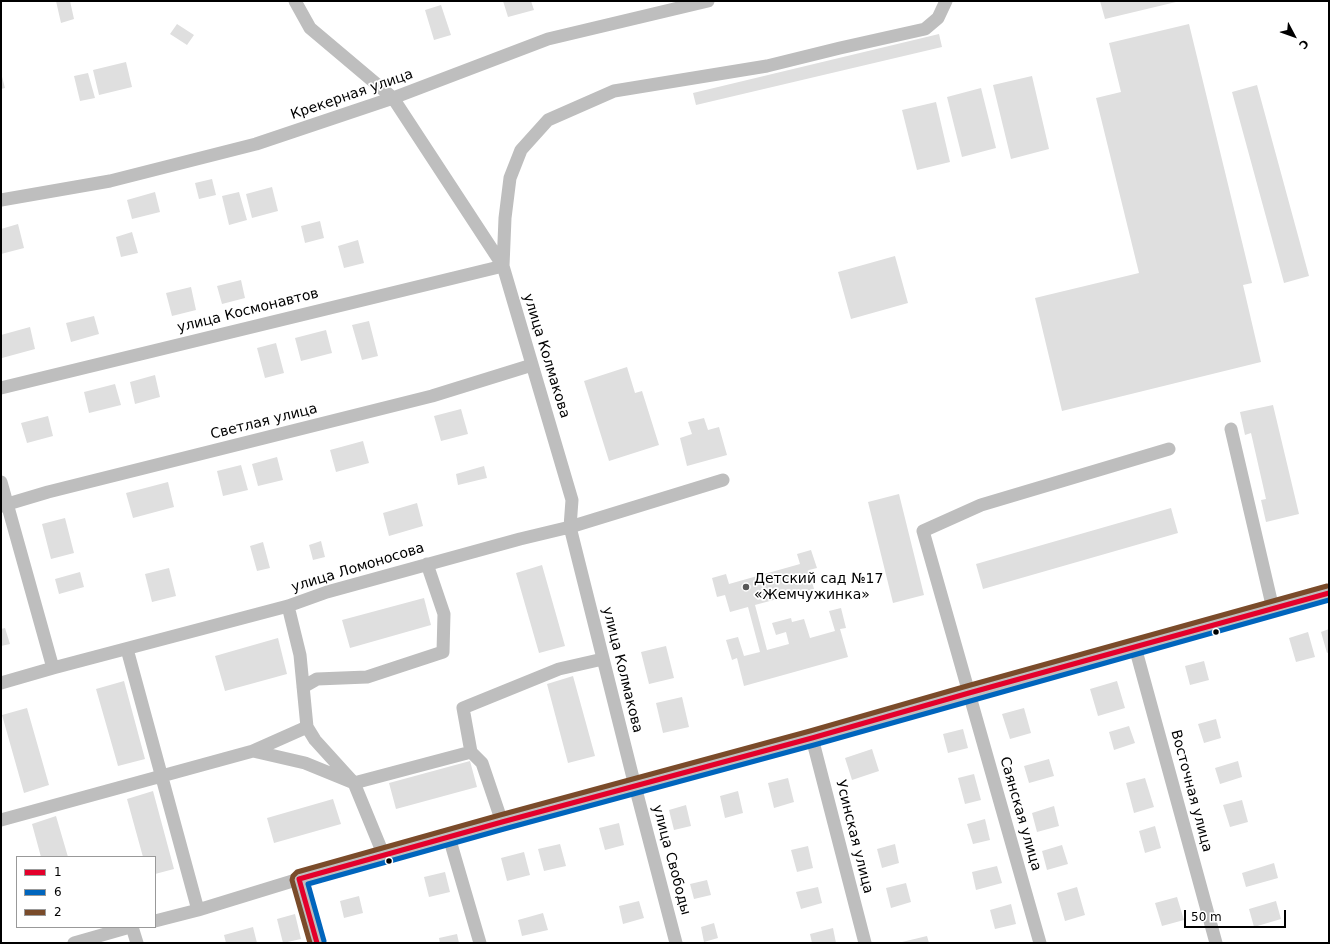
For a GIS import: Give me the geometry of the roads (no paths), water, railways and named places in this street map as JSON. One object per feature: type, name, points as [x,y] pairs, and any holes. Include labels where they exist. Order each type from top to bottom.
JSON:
[{"type":"street","name":"улица Колмакова","points":[[295,1],[310,28],[393,98],[503,266],[572,500],[570,527],[635,786]]},
{"type":"street","name":"Крекерная улица","points":[[1,200],[110,181],[248,146],[393,98],[548,39],[708,1]]},
{"type":"street","points":[[503,266],[505,218],[510,178],[521,150],[548,120],[614,91],[767,66],[925,29],[938,18],[946,1]]},
{"type":"street","name":"улица Космонавтов","points":[[1,388],[503,266]]},
{"type":"street","name":"Светлая улица","points":[[4,505],[48,492],[432,396],[532,365]]},
{"type":"street","points":[[1231,430],[1273,609]]},
{"type":"street","name":"Саянская улица","points":[[1040,943],[922,531],[981,506],[1169,449]]},
{"type":"street","name":"улица Ломоносова","points":[[1,683],[288,606],[327,592],[427,564],[570,527],[723,480]]},
{"type":"street","points":[[1,482],[4,505],[53,668]]},
{"type":"street","points":[[303,687],[317,679],[367,677],[443,652],[444,614],[427,564]]},
{"type":"street","points":[[156,920],[198,910],[299,879],[502,822],[812,738],[1329,593]]},
{"type":"street","points":[[288,606],[300,655],[307,727],[315,740],[354,783],[384,856]]},
{"type":"street","name":"Восточная улица","points":[[1135,647],[1216,943]]},
{"type":"street","points":[[127,649],[198,910]]},
{"type":"street","points":[[502,822],[482,763],[471,752],[463,708],[559,669],[603,659]]},
{"type":"street","points":[[1,820],[253,750],[307,727]]},
{"type":"street","name":"Усинская улица","points":[[812,738],[865,943]]},
{"type":"street","points":[[253,750],[305,763],[354,783],[471,752]]},
{"type":"street","name":"улица Свободы","points":[[635,786],[676,943]]},
{"type":"street","points":[[449,837],[480,943]]},
{"type":"street","points":[[299,879],[317,943]]},
{"type":"street","points":[[74,943],[127,928]]},
{"type":"street","points":[[131,928],[137,943]]},
{"type":"place","name":"Детский сад №17 «Жемчужинка»","points":[[746,587]]}]
